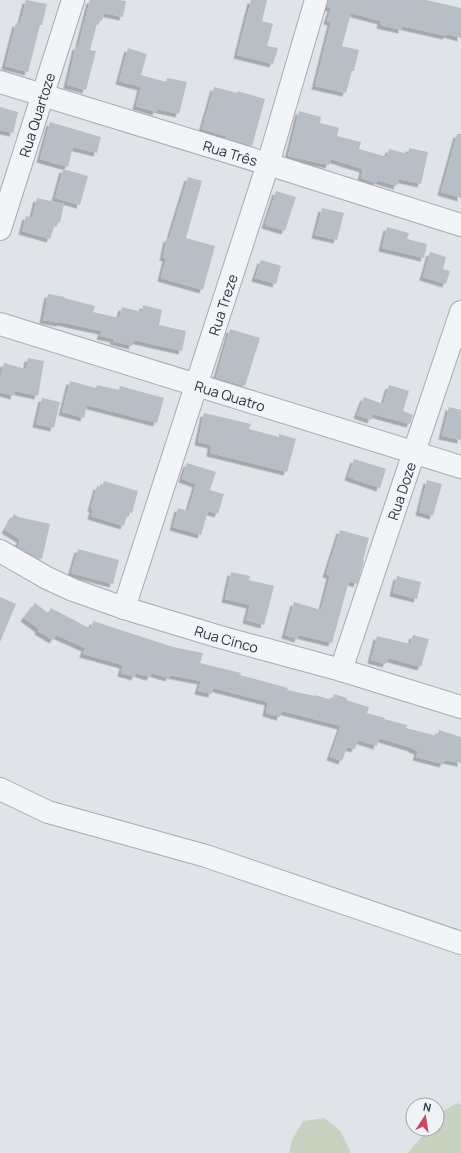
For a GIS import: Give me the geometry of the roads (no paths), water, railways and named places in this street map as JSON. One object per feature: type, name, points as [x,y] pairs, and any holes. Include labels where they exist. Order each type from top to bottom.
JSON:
[{"type":"street","name":"Rua Quartoze","points":[[0,229],[44,95],[73,0]]},
{"type":"street","name":"Rua Treze","points":[[124,608],[268,164],[316,0]]},
{"type":"street","name":"Rua Três","points":[[0,82],[461,225]]},
{"type":"street","name":"Rua Doze","points":[[341,670],[461,312]]},
{"type":"street","name":"Rua Quatro","points":[[0,324],[461,467]]},
{"type":"street","name":"Rua Cinco","points":[[0,551],[47,578],[73,590],[124,608],[220,637],[341,670],[461,707]]},
{"type":"street","points":[[0,789],[48,812],[206,856],[461,943]]}]
